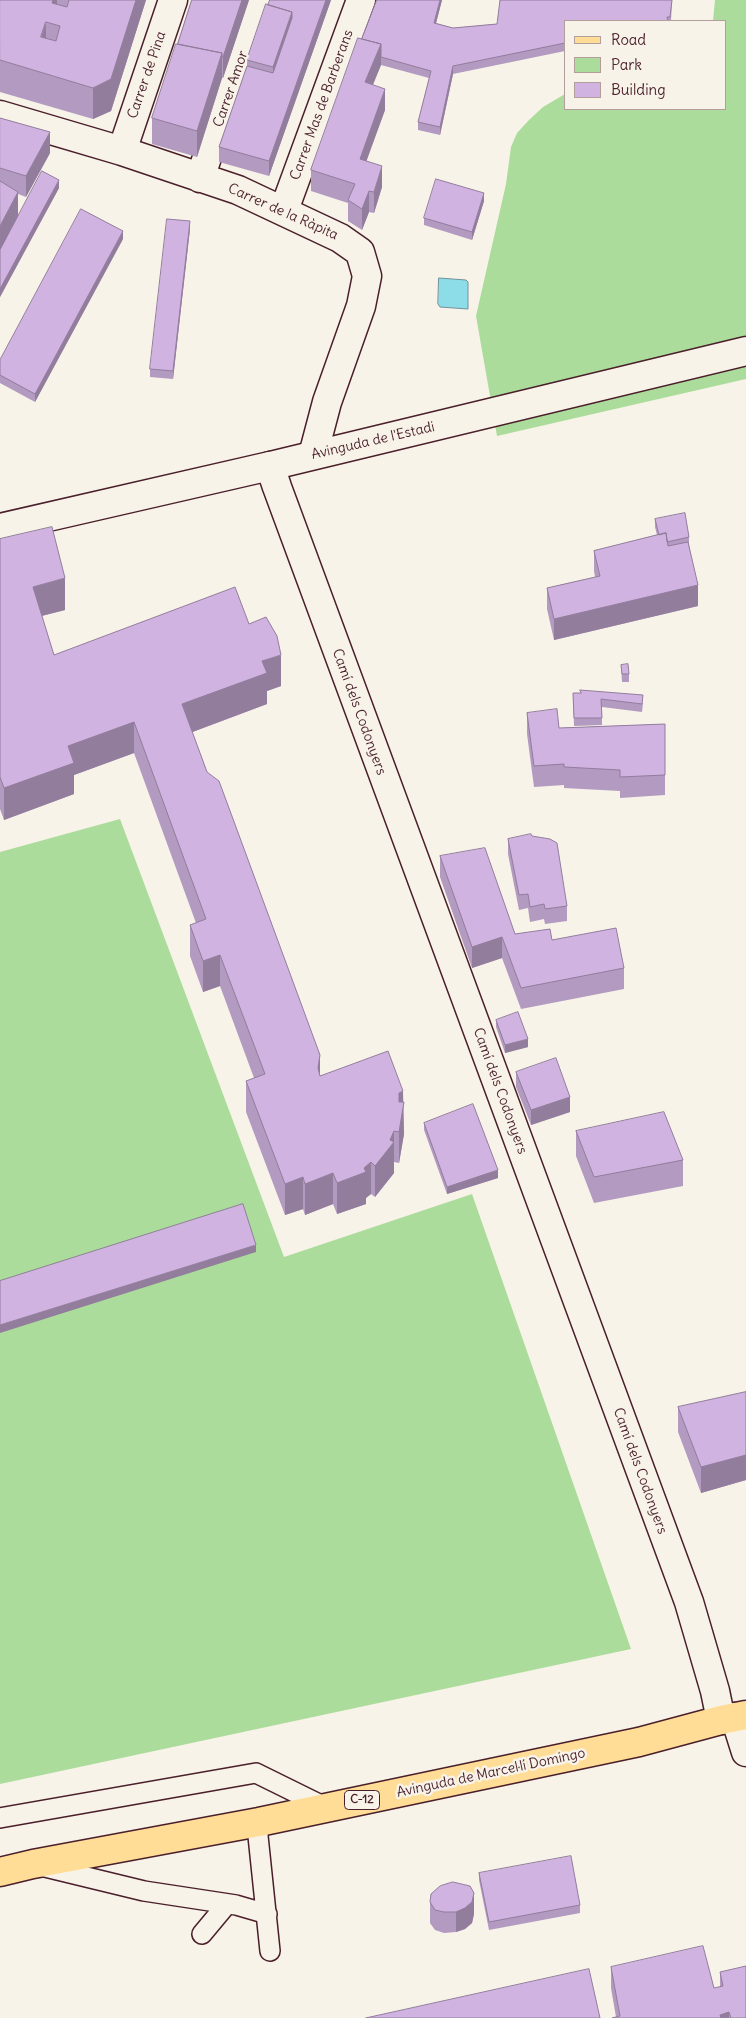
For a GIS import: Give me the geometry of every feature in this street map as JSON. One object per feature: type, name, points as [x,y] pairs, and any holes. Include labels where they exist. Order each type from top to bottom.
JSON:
[{"type":"main road","name":"Avinguda de Marcel·lí Domingo","points":[[0,1872],[33,1864],[328,1808],[639,1742],[734,1717]]},
{"type":"street","name":"Carrer de Pina","points":[[122,151],[173,0]]},
{"type":"street","name":"Carrer Amor","points":[[200,178],[261,0]]},
{"type":"street","name":"Carrer Mas de Barberans","points":[[284,210],[361,0]]},
{"type":"street","name":"Carrer de la Ràpita","points":[[0,115],[122,151],[238,190],[340,238],[360,252],[367,276],[361,306],[327,402],[313,455]]},
{"type":"street","name":"Avinguda de l'Estadi","points":[[0,528],[270,466],[746,351]]},
{"type":"street","name":"Camí dels Codonyers","points":[[270,466],[688,1602],[715,1691],[734,1717],[746,1752]]},
{"type":"lane","points":[[0,1818],[256,1773],[328,1808]]},
{"type":"lane","points":[[259,1822],[258,1836],[270,1951]]},
{"type":"lane","points":[[33,1864],[144,1891],[227,1904],[267,1914]]},
{"type":"lane","points":[[202,1934],[227,1904]]},
{"type":"green space","points":[[715,0],[746,0],[746,379],[497,436],[476,316],[506,184],[511,147],[517,133],[543,107],[564,95],[564,110],[726,110],[726,20],[713,20]]},
{"type":"green space","points":[[120,819],[284,1257],[472,1194],[631,1649],[0,1784],[0,852]]},
{"type":"water","points":[[439,278],[466,280],[468,282],[468,309],[440,307],[438,304]]},
{"type":"building","points":[[0,0],[53,0],[52,3],[67,7],[69,0],[136,0],[111,79],[93,88],[0,60]],"holes":[[[46,22],[60,26],[56,41],[41,37]]]},
{"type":"building","points":[[192,0],[242,0],[223,57],[222,53],[178,44]]},
{"type":"building","points":[[270,0],[326,0],[269,161],[219,147],[247,66],[273,73],[292,18],[292,12],[268,5]]},
{"type":"building","points":[[377,0],[440,0],[434,23],[453,28],[497,24],[500,0],[672,0],[670,17],[667,17],[668,20],[564,20],[564,43],[453,66],[440,127],[418,122],[431,71],[381,57],[381,44],[362,39]]},
{"type":"building","points":[[266,4],[292,12],[273,67],[247,60]]},
{"type":"building","points":[[358,38],[381,44],[365,82],[385,89],[360,159],[382,166],[374,192],[369,191],[362,209],[348,200],[355,184],[311,170]]},
{"type":"building","points":[[176,44],[222,53],[197,131],[152,118]]},
{"type":"building","points":[[0,118],[50,132],[26,176],[0,168]]},
{"type":"building","points":[[42,171],[59,180],[0,289],[0,250]]},
{"type":"building","points":[[436,179],[484,193],[472,232],[424,218]]},
{"type":"building","points":[[0,181],[18,192],[0,226]]},
{"type":"building","points":[[81,209],[123,231],[35,394],[0,375],[0,360]]},
{"type":"building","points":[[167,219],[190,221],[173,371],[150,369]]},
{"type":"building","points":[[685,513],[689,537],[667,542],[666,533],[659,535],[655,519]]},
{"type":"building","points":[[52,527],[65,578],[33,587],[54,655],[235,587],[249,624],[266,617],[277,636],[281,655],[262,661],[267,673],[182,704],[207,772],[219,781],[320,1055],[318,1068],[320,1076],[388,1051],[403,1091],[399,1093],[399,1102],[404,1102],[399,1132],[394,1131],[390,1140],[394,1142],[375,1166],[371,1162],[364,1168],[366,1172],[337,1183],[333,1173],[305,1184],[303,1177],[285,1184],[246,1081],[265,1074],[220,955],[203,961],[190,925],[206,919],[134,722],[68,746],[74,763],[4,788],[0,777],[0,539]]},
{"type":"building","points":[[666,533],[668,546],[688,542],[698,585],[554,619],[547,588],[600,576],[594,551]]},
{"type":"building","points":[[628,664],[629,674],[622,674],[621,665]]},
{"type":"building","points":[[580,690],[643,695],[642,704],[601,699],[602,718],[574,718],[573,693],[581,693]]},
{"type":"building","points":[[557,709],[559,728],[665,724],[665,775],[620,777],[620,770],[564,767],[564,764],[534,766],[527,713]]},
{"type":"building","points":[[531,834],[532,836],[550,839],[557,843],[567,906],[545,909],[544,904],[530,907],[528,894],[519,895],[508,839]]},
{"type":"building","points":[[485,848],[515,934],[550,929],[552,940],[616,928],[624,968],[521,988],[502,937],[472,947],[440,856]]},
{"type":"building","points":[[518,1012],[528,1039],[505,1045],[496,1020]]},
{"type":"building","points":[[556,1058],[570,1097],[531,1110],[516,1072]]},
{"type":"building","points":[[473,1104],[498,1170],[447,1187],[424,1123]]},
{"type":"building","points":[[664,1112],[683,1160],[594,1177],[576,1131]]},
{"type":"building","points":[[243,1204],[256,1245],[0,1325],[0,1281]]},
{"type":"building","points":[[746,1392],[746,1455],[701,1467],[678,1407]]},
{"type":"building","points":[[571,1856],[580,1905],[489,1922],[479,1873]]},
{"type":"building","points":[[453,1882],[470,1886],[474,1893],[472,1902],[456,1912],[435,1910],[430,1902],[431,1894],[440,1886]]},
{"type":"building","points":[[703,1946],[714,1988],[723,1986],[720,1972],[746,1966],[746,2018],[731,2018],[729,2012],[720,2015],[721,2018],[612,2018],[620,2016],[611,1967]]},
{"type":"building","points":[[589,1969],[600,2018],[366,2018]]}]
